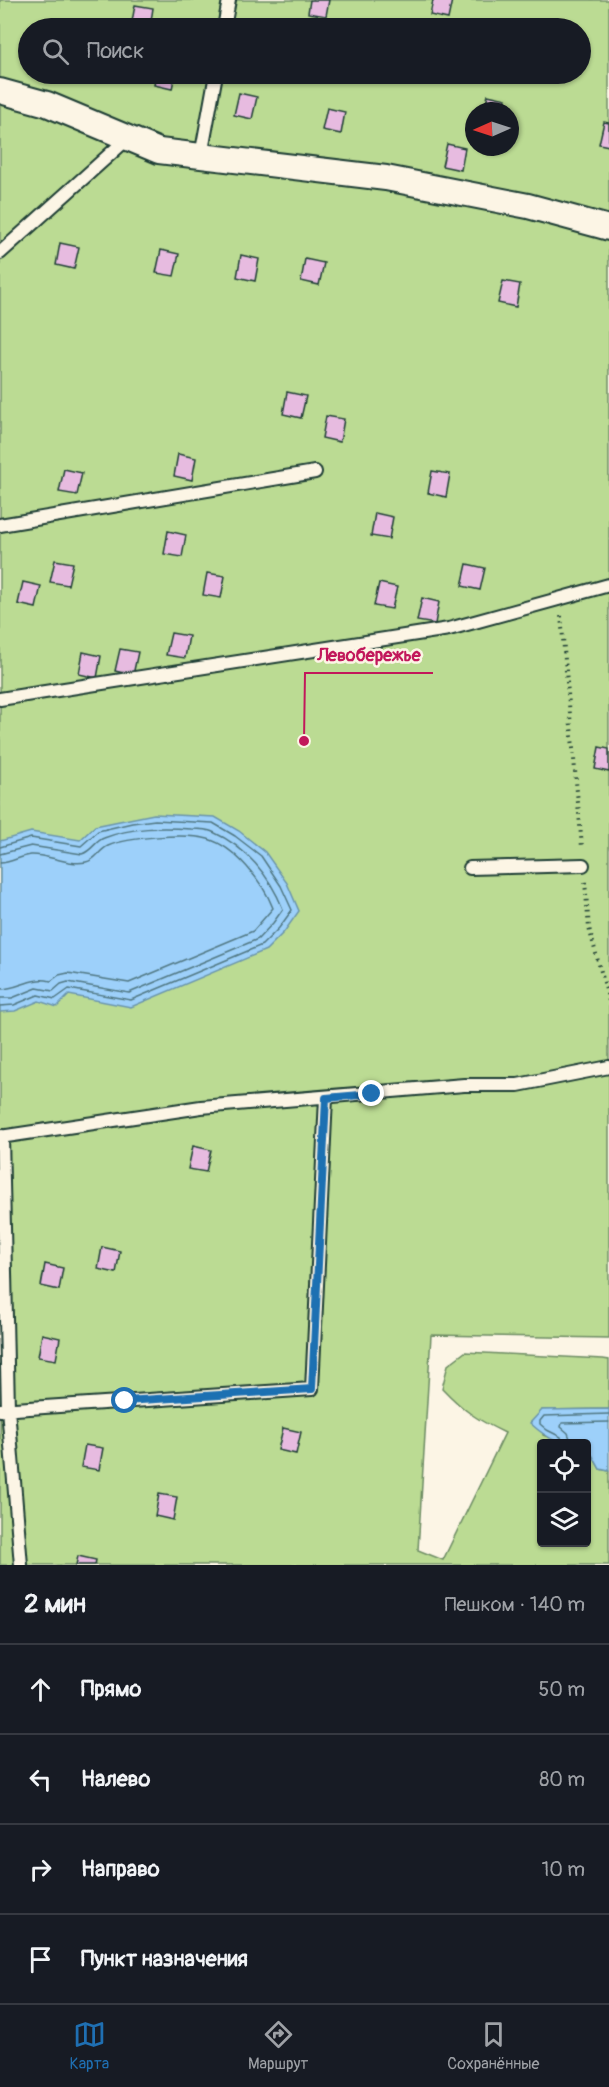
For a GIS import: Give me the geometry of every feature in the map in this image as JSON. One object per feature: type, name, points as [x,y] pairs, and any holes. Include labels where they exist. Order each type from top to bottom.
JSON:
[{"type":"street","points":[[0,91],[46,104],[159,151],[386,178],[528,206],[609,228]]},
{"type":"lane","points":[[226,18],[229,0]]},
{"type":"lane","points":[[201,156],[214,84]]},
{"type":"lane","points":[[0,253],[127,139]]},
{"type":"lane","points":[[0,525],[315,472]]},
{"type":"lane","points":[[0,699],[449,628],[609,585]]},
{"type":"lane","points":[[470,868],[584,865]]},
{"type":"lane","points":[[21,1565],[4,1409],[1,1137],[201,1107],[464,1085],[518,1085],[609,1067]]},
{"type":"lane","points":[[4,1409],[312,1389],[326,1098]]},
{"type":"path","points":[[560,598],[589,928],[609,1001]]},
{"type":"green space","points":[[0,0],[609,0],[609,1338],[431,1335],[418,1550],[443,1560],[505,1433],[471,1414],[442,1388],[448,1365],[465,1352],[609,1360],[609,1409],[542,1410],[543,1435],[553,1439],[537,1439],[537,1547],[591,1547],[591,1453],[600,1469],[609,1471],[609,1565],[0,1565]]},
{"type":"water","points":[[154,814],[215,817],[239,831],[265,852],[287,883],[299,911],[284,932],[266,950],[131,1007],[69,995],[57,1007],[39,1001],[15,1011],[0,1012],[0,841],[31,832],[80,840],[95,826]]},
{"type":"water","points":[[609,1409],[609,1471],[600,1469],[591,1453],[591,1439],[553,1439],[530,1423],[542,1410]]},
{"type":"building","points":[[310,0],[329,0],[326,16],[308,13]]},
{"type":"building","points":[[433,0],[452,0],[448,18],[430,15]]},
{"type":"building","points":[[135,5],[153,8],[152,18],[133,18]]},
{"type":"building","points":[[154,84],[173,84],[172,89]]},
{"type":"building","points":[[239,93],[257,97],[252,119],[234,115]]},
{"type":"building","points":[[488,95],[506,99],[505,102],[486,102]]},
{"type":"building","points":[[327,108],[345,112],[341,134],[322,130]]},
{"type":"building","points":[[604,122],[609,123],[609,146],[599,144]]},
{"type":"building","points":[[447,144],[465,148],[461,170],[442,166]]},
{"type":"building","points":[[60,243],[79,247],[74,269],[56,265]]},
{"type":"building","points":[[161,250],[179,254],[174,276],[156,273]]},
{"type":"building","points":[[241,255],[259,259],[255,281],[237,277]]},
{"type":"building","points":[[305,259],[324,263],[319,285],[301,281]]},
{"type":"building","points":[[503,281],[520,284],[516,307],[498,303]]},
{"type":"building","points":[[287,392],[306,396],[301,418],[283,414]]},
{"type":"building","points":[[326,416],[344,419],[340,442],[322,438]]},
{"type":"building","points":[[178,454],[196,458],[192,480],[174,476]]},
{"type":"building","points":[[64,469],[82,473],[77,495],[59,492]]},
{"type":"building","points":[[432,471],[450,474],[446,497],[428,493]]},
{"type":"building","points":[[375,513],[393,517],[389,539],[371,536]]},
{"type":"building","points":[[168,531],[186,535],[182,557],[164,554]]},
{"type":"building","points":[[55,560],[73,563],[68,585],[50,582]]},
{"type":"building","points":[[467,564],[485,568],[480,590],[462,586]]},
{"type":"building","points":[[207,573],[225,576],[221,598],[203,595]]},
{"type":"building","points":[[23,582],[41,586],[36,608],[18,604]]},
{"type":"building","points":[[379,583],[397,587],[392,609],[374,606]]},
{"type":"building","points":[[422,598],[439,602],[435,624],[417,621]]},
{"type":"building","points":[[171,633],[189,636],[185,658],[166,655]]},
{"type":"building","points":[[120,649],[138,652],[133,675],[115,671]]},
{"type":"building","points":[[83,652],[101,656],[97,678],[79,674]]},
{"type":"building","points":[[599,747],[609,749],[609,772],[595,769]]},
{"type":"building","points":[[193,1146],[211,1150],[206,1172],[188,1169]]},
{"type":"building","points":[[102,1247],[120,1251],[116,1273],[98,1269]]},
{"type":"building","points":[[45,1264],[63,1268],[59,1290],[41,1286]]},
{"type":"building","points":[[42,1334],[60,1338],[56,1360],[38,1357]]},
{"type":"building","points":[[283,1428],[301,1432],[296,1454],[278,1450]]},
{"type":"building","points":[[85,1445],[103,1448],[99,1470],[81,1467]]},
{"type":"building","points":[[159,1494],[177,1497],[173,1520],[155,1516]]},
{"type":"building","points":[[78,1556],[96,1560],[95,1565],[76,1565]]},
{"type":"place","name":"Левобережье","points":[[304,741]]},
{"type":"route","points":[[125,1401],[312,1389],[326,1098],[372,1094]]}]
